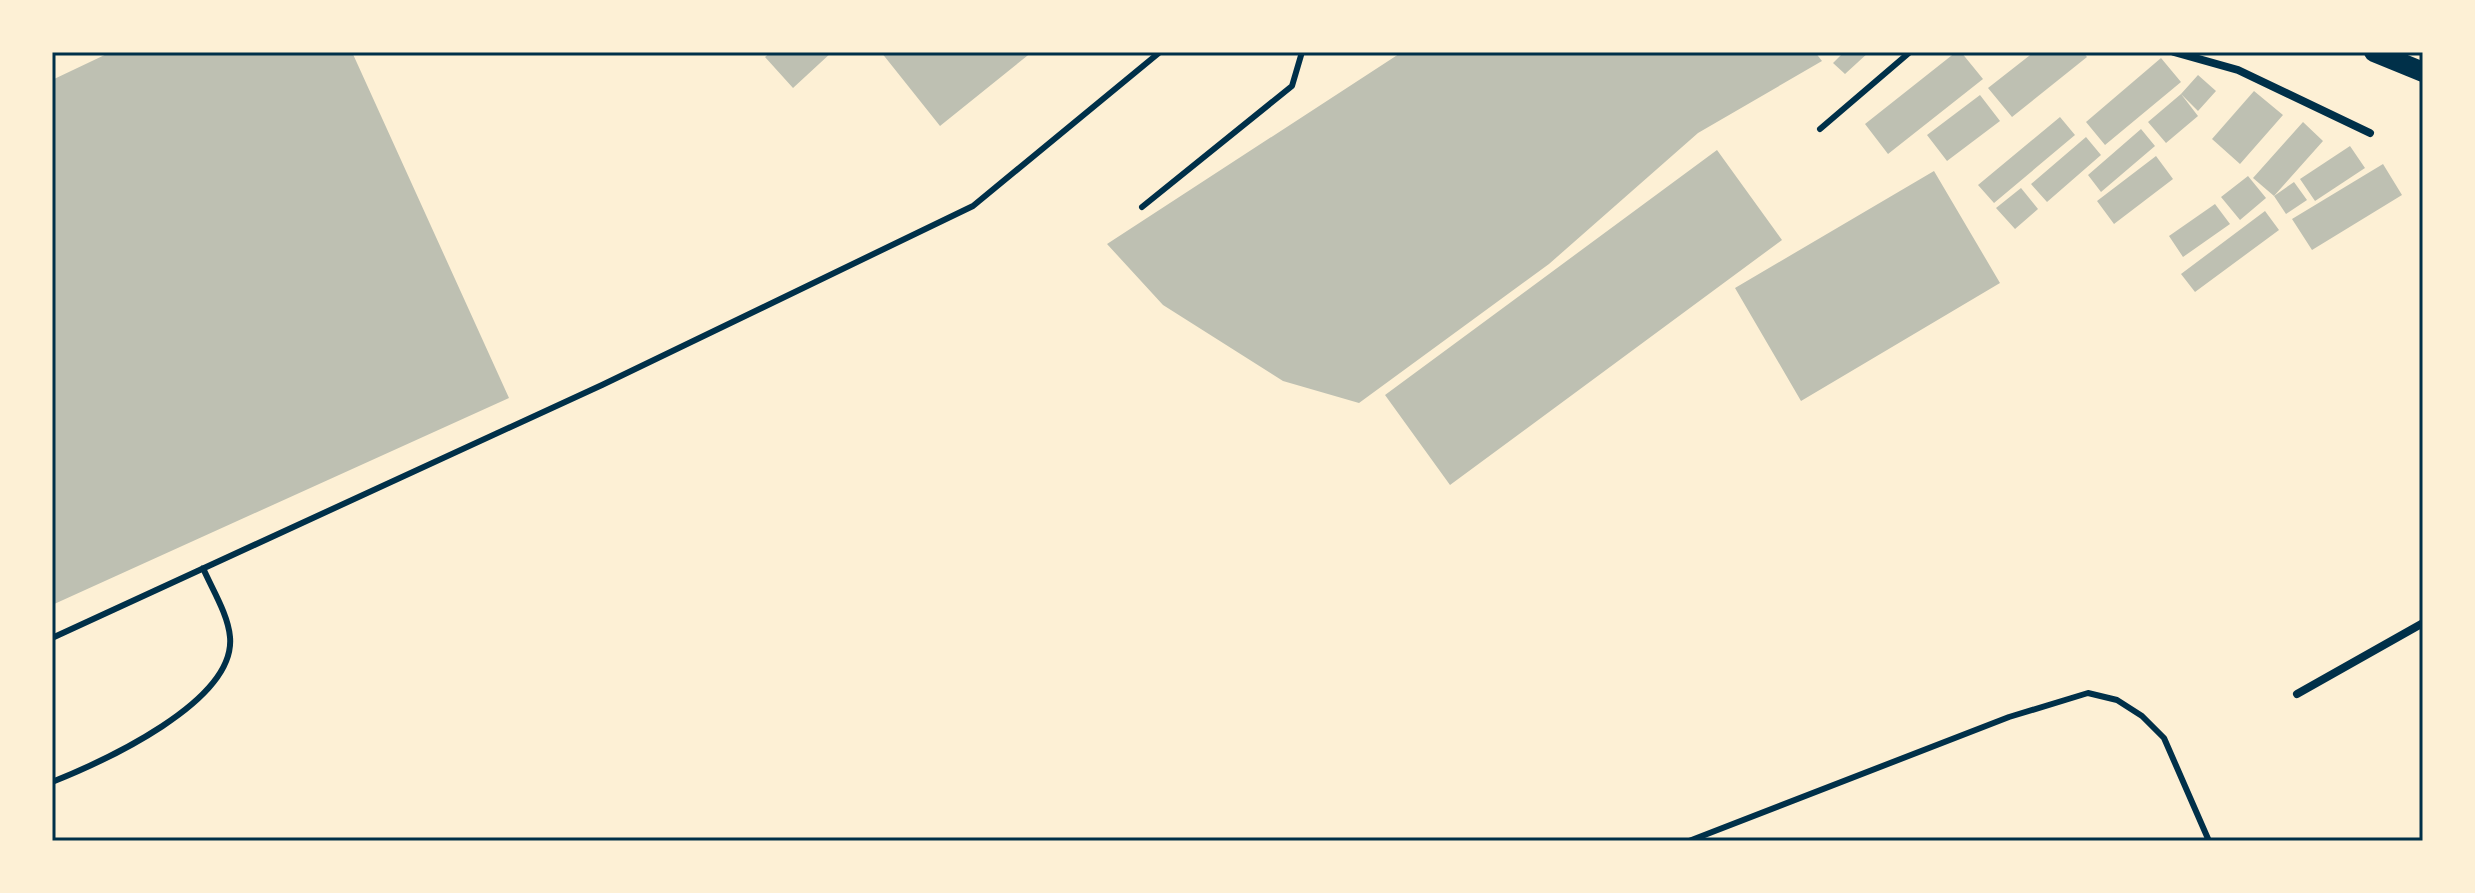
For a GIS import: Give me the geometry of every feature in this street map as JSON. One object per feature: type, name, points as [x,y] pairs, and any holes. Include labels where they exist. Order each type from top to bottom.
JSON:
[{"type":"main road","points":[[2374,52],[2423,72]]},
{"type":"street","points":[[2174,52],[2238,70],[2370,133]]},
{"type":"street","points":[[2297,694],[2423,623]]},
{"type":"lane","points":[[52,638],[602,385],[973,206],[1160,52]]},
{"type":"lane","points":[[1142,207],[1292,86],[1302,52]]},
{"type":"lane","points":[[1820,129],[1910,52]]},
{"type":"lane","points":[[52,782],[93,765],[159,729],[197,700],[227,663],[230,637],[203,568]]},
{"type":"lane","points":[[1689,841],[2009,717],[2088,693],[2117,700],[2142,716],[2164,738],[2209,841]]},
{"type":"building","points":[[111,52],[352,52],[509,398],[52,605],[52,80]]},
{"type":"building","points":[[771,52],[832,52],[793,88],[765,57]]},
{"type":"building","points":[[881,52],[1032,52],[940,126]]},
{"type":"building","points":[[1402,52],[1815,52],[1822,61],[1698,133],[1549,264],[1359,403],[1283,381],[1163,305],[1107,244]]},
{"type":"building","points":[[1844,52],[1869,52],[1845,74],[1833,63]]},
{"type":"building","points":[[1956,52],[1961,52],[1983,79],[1888,154],[1865,124]]},
{"type":"building","points":[[2034,52],[2083,52],[2087,57],[2012,117],[1988,88]]},
{"type":"building","points":[[2161,58],[2181,82],[2105,145],[2086,122]]},
{"type":"building","points":[[2198,75],[2216,91],[2198,111],[2181,94]]},
{"type":"building","points":[[2254,91],[2283,115],[2240,164],[2212,139]]},
{"type":"building","points":[[2181,94],[2198,116],[2166,143],[2148,122]]},
{"type":"building","points":[[1980,95],[2000,121],[1947,161],[1927,135]]},
{"type":"building","points":[[2060,117],[2075,135],[1994,203],[1978,185]]},
{"type":"building","points":[[2303,122],[2323,141],[2274,196],[2253,178]]},
{"type":"building","points":[[2141,129],[2155,146],[2101,192],[2088,175]]},
{"type":"building","points":[[2086,137],[2101,155],[2047,202],[2031,184]]},
{"type":"building","points":[[2350,146],[2365,168],[2315,201],[2300,179]]},
{"type":"building","points":[[1717,150],[1782,240],[1450,485],[1385,395]]},
{"type":"building","points":[[2156,156],[2173,179],[2114,224],[2097,201]]},
{"type":"building","points":[[2383,164],[2402,195],[2312,250],[2292,219]]},
{"type":"building","points":[[1934,171],[2000,283],[1801,401],[1735,288]]},
{"type":"building","points":[[2248,176],[2266,198],[2240,220],[2221,197]]},
{"type":"building","points":[[2294,182],[2307,200],[2286,214],[2274,196]]},
{"type":"building","points":[[2021,188],[2038,209],[2015,229],[1996,208]]},
{"type":"building","points":[[2215,204],[2230,224],[2183,257],[2169,236]]},
{"type":"building","points":[[2265,211],[2279,230],[2195,292],[2181,274]]}]
